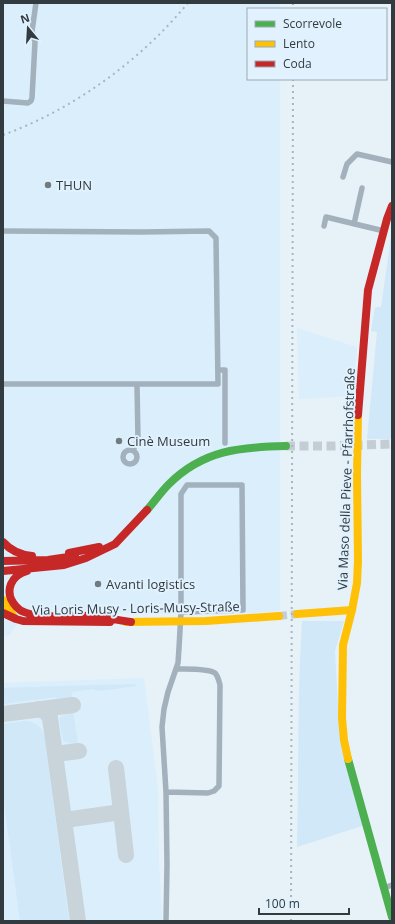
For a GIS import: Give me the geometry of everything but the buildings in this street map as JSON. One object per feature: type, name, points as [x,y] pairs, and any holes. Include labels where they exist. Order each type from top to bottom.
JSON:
[{"type":"street","points":[[3,101],[28,103],[31,101],[35,42],[32,31],[36,3]]},
{"type":"street","points":[[344,177],[347,164],[357,154],[392,162]]},
{"type":"street","points":[[354,224],[362,188]]},
{"type":"street","name":"Via Maso della Pieve - Pfarrhofstraße","points":[[392,206],[368,290],[358,413],[357,582],[343,645],[342,718],[349,766],[388,886],[392,917]]},
{"type":"street","points":[[324,226],[326,217],[384,232]]},
{"type":"street","points":[[3,231],[209,231],[216,238],[218,384],[3,384]]},
{"type":"street","points":[[218,370],[225,370],[226,443]]},
{"type":"street","points":[[133,450],[138,440],[137,385]]},
{"type":"street","points":[[3,561],[60,559],[99,547],[111,542],[129,529],[148,510],[170,484],[197,462],[236,448],[286,446]]},
{"type":"street","points":[[166,921],[166,792],[162,727],[164,709],[178,663],[180,648],[181,494],[187,485],[242,485],[243,610],[181,612]]},
{"type":"street","points":[[129,529],[115,544],[86,558],[68,564],[23,572],[16,577],[9,590],[10,597],[15,606],[20,610],[32,614],[90,616],[131,622]]},
{"type":"street","points":[[3,542],[8,548],[23,556],[63,554],[99,547]]},
{"type":"street","points":[[3,571],[54,566]]},
{"type":"street","name":"Via Loris Musy - Loris-Musy-Straße","points":[[3,600],[16,619],[24,621],[181,622],[279,616]]},
{"type":"street","points":[[297,614],[352,610]]},
{"type":"street","points":[[3,613],[16,619]]},
{"type":"street","points":[[166,792],[208,793],[219,786],[220,685],[218,678],[214,672],[207,670],[176,669]]},
{"type":"shaded area","points":[[3,3],[280,3],[280,8],[247,8],[247,80],[280,80],[280,611],[191,615],[174,613],[26,610],[10,635],[3,636]]},
{"type":"shaded area","points":[[392,230],[392,439],[367,439],[377,332],[371,331],[375,307],[381,307]]},
{"type":"shaded area","points":[[297,328],[357,347],[353,396],[299,399]]},
{"type":"shaded area","points":[[302,621],[344,621],[335,651],[339,727],[365,825],[297,847],[300,649]]},
{"type":"shaded area","points":[[144,678],[158,790],[162,921],[3,921],[3,683]]},
{"type":"shaded area","points":[[135,684],[136,686],[107,690],[97,691],[93,689],[71,692],[72,697],[57,699],[56,697],[3,704],[3,688]]},
{"type":"shaded area","points":[[73,711],[78,743],[73,744],[63,741],[59,718]]},
{"type":"shaded area","points":[[25,721],[36,724],[41,728],[44,734],[69,921],[20,921],[3,795],[3,724]]},
{"type":"taxiway","points":[[3,714],[73,705]]},
{"type":"taxiway","points":[[38,709],[46,712],[50,718],[78,921]]},
{"type":"taxiway","points":[[55,754],[79,751]]},
{"type":"taxiway","points":[[116,768],[126,855]]},
{"type":"taxiway","points":[[65,820],[121,812]]},
{"type":"tunnel","points":[[286,446],[392,444]]},
{"type":"tunnel","points":[[279,616],[297,614]]},
{"type":"railway","points":[[3,135],[55,112],[104,81],[149,44],[188,3]]},
{"type":"railway","points":[[293,3],[293,8]]},
{"type":"railway","points":[[291,921],[293,80]]},
{"type":"traffic: fast","points":[[147,510],[166,487],[182,473],[209,457],[238,449],[286,446]]},
{"type":"traffic: fast","points":[[348,759],[392,917]]},
{"type":"traffic: slow","points":[[348,759],[344,740],[342,718],[343,645],[357,583],[358,415]]},
{"type":"traffic: slow","points":[[3,600],[14,617]]},
{"type":"traffic: slow","points":[[297,614],[352,610]]},
{"type":"traffic: slow","points":[[126,622],[206,621],[279,616]]},
{"type":"traffic: jam","points":[[358,415],[368,290],[387,219],[392,206]]},
{"type":"traffic: jam","points":[[3,571],[64,565],[86,558],[115,544],[147,510]]},
{"type":"traffic: jam","points":[[3,542],[16,552],[32,556]]},
{"type":"traffic: jam","points":[[69,553],[99,547]]},
{"type":"traffic: jam","points":[[3,561],[48,560],[75,556]]},
{"type":"traffic: jam","points":[[27,571],[16,577],[11,584],[10,590],[12,601],[16,607],[22,611],[38,615],[88,616],[131,622]]},
{"type":"traffic: jam","points":[[3,613],[23,621],[110,622]]},
{"type":"place","name":"THUN","points":[[48,185]]},
{"type":"place","name":"Cinè Museum","points":[[119,441]]},
{"type":"place","name":"Avanti logistics","points":[[98,584]]}]
